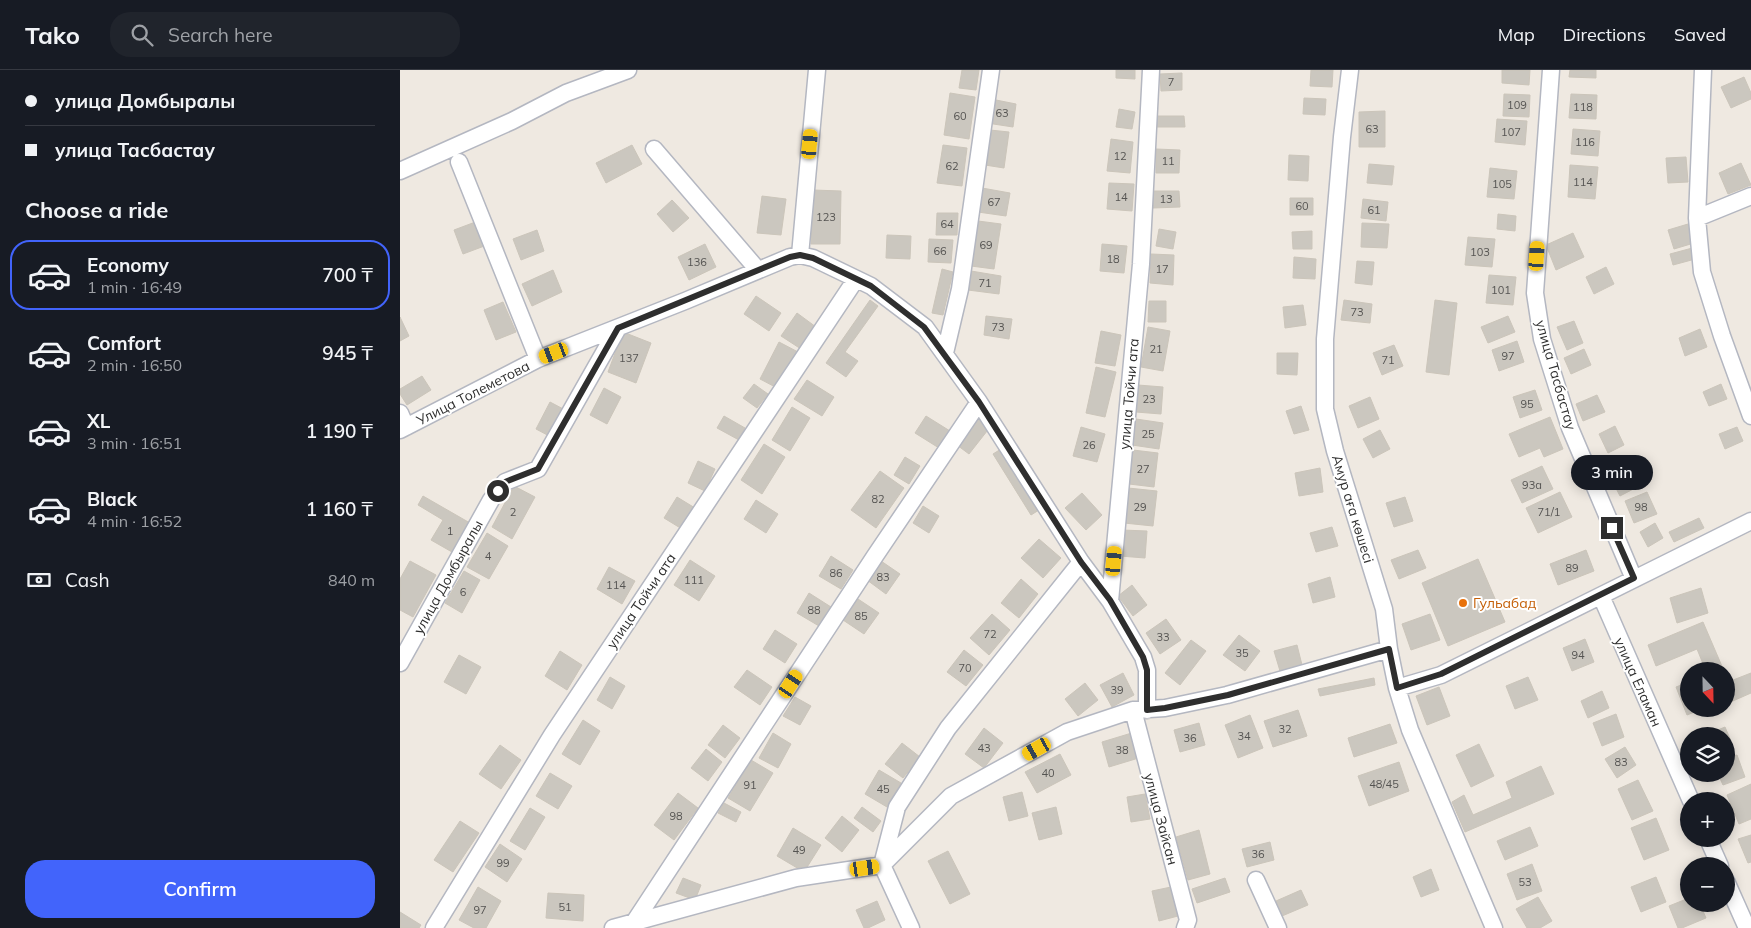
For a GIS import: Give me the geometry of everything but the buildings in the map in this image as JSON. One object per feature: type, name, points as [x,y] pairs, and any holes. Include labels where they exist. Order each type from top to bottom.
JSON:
[{"type":"street","points":[[400,171],[512,121],[566,93],[628,70]]},
{"type":"street","points":[[817,70],[800,255],[813,258],[871,286],[924,327],[945,353],[979,402],[1081,562],[1110,600],[1143,657],[1147,670],[1140,710]]},
{"type":"street","points":[[945,353],[960,289],[991,70]]},
{"type":"street","name":"улица Тойчи ата","points":[[1110,600],[1141,264],[1151,70]]},
{"type":"street","name":"Амур аға көшесі","points":[[1350,70],[1342,137],[1325,339],[1324,409],[1335,451],[1384,609],[1389,649],[1397,688],[1410,730],[1494,928]]},
{"type":"street","name":"улица Тасбастау","points":[[1551,70],[1535,293],[1536,303],[1542,339],[1570,428],[1634,578]]},
{"type":"street","points":[[1703,70],[1697,218],[1702,272],[1722,336],[1750,412]]},
{"type":"street","points":[[654,149],[758,270]]},
{"type":"street","points":[[459,162],[538,359]]},
{"type":"street","points":[[1697,218],[1751,196]]},
{"type":"street","name":"Улица Толеметова","points":[[402,423],[538,359],[790,257],[800,255]]},
{"type":"street","name":"улица Тойчи ата","points":[[434,928],[552,735],[856,279]]},
{"type":"street","name":"улица Домбыралы","points":[[400,663],[491,500],[505,482],[538,469],[618,328]]},
{"type":"street","points":[[632,926],[875,556],[979,402]]},
{"type":"street","points":[[1397,688],[1441,674],[1751,521]]},
{"type":"street","points":[[911,928],[882,866],[897,807],[948,728],[1081,562]]},
{"type":"street","name":"улица Еламан","points":[[1601,596],[1687,792]]},
{"type":"street","points":[[613,928],[632,926],[796,878],[882,866],[951,796],[1067,732],[1140,710],[1165,708],[1228,695],[1389,649]]},
{"type":"street","name":"улица Зайсан","points":[[1140,710],[1188,920],[1185,928]]},
{"type":"street","points":[[1256,880],[1278,928]]},
{"type":"street","points":[[1735,901],[1747,928]]},
{"type":"place","name":"Гульабад","points":[[1463,603]]},
{"type":"route","points":[[498,491],[505,482],[538,469],[618,328],[790,257],[800,255],[813,258],[871,286],[924,327],[945,353],[979,402],[1060,531],[1110,600],[1143,657],[1147,670],[1147,710],[1228,695],[1389,649],[1397,688],[1441,674],[1634,578],[1612,528]]}]
